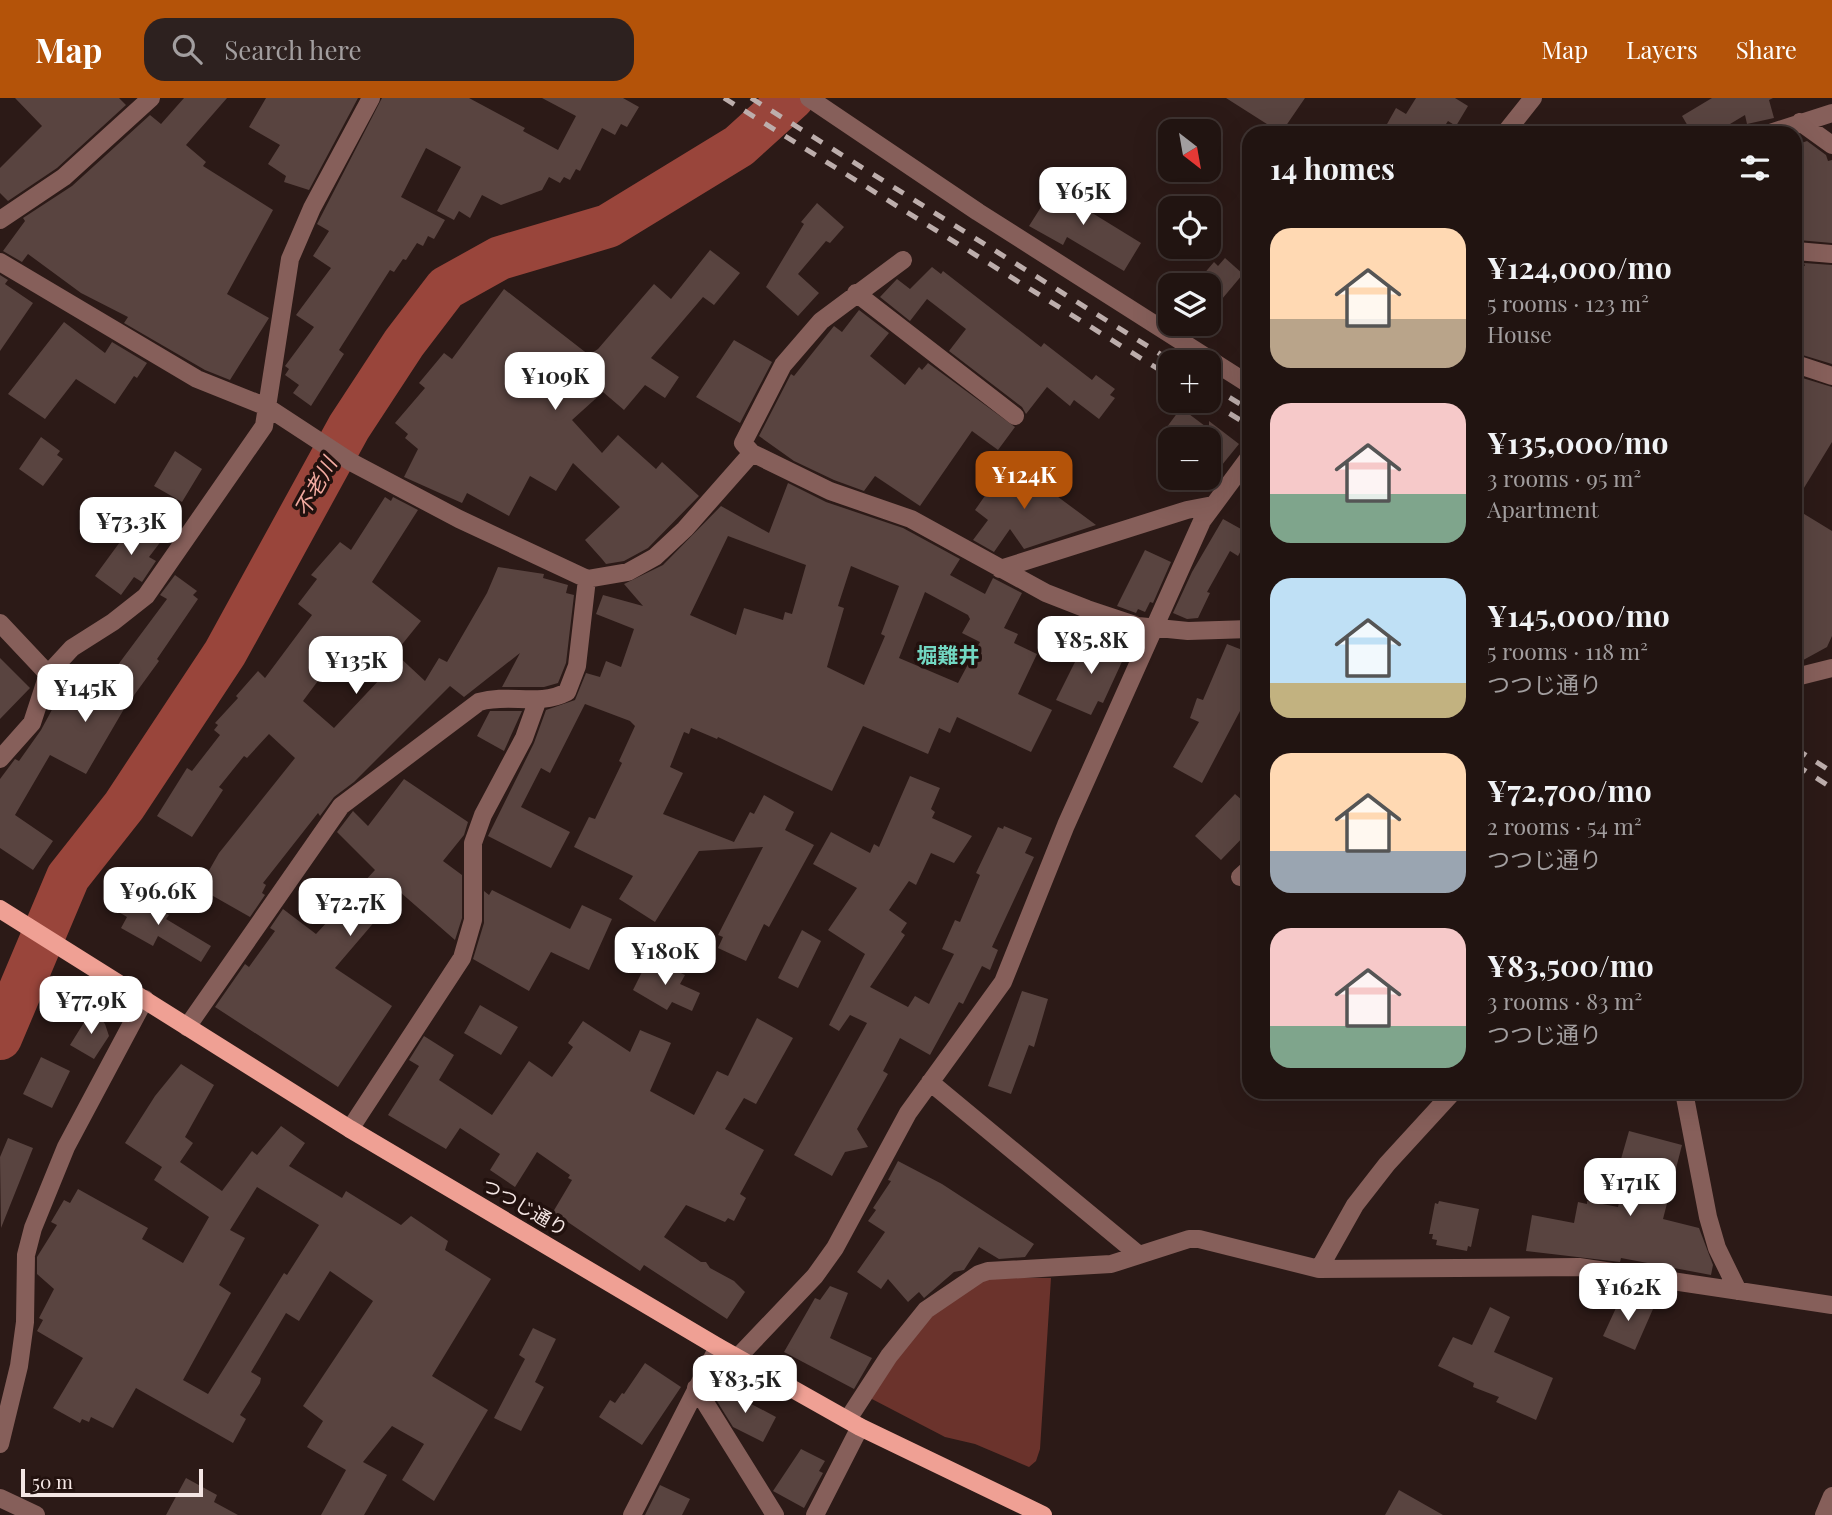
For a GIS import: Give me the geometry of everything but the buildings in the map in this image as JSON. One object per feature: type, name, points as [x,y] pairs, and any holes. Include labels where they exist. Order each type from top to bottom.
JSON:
[{"type":"main road","name":"つつじ通り","points":[[0,909],[351,1129],[718,1347],[854,1423],[1043,1515]]},
{"type":"street","points":[[0,220],[64,177],[151,98]]},
{"type":"street","points":[[0,760],[33,723],[48,674],[72,648],[113,622],[146,596],[264,426],[279,316],[290,259],[312,208],[371,98]]},
{"type":"street","points":[[1511,126],[1533,98]]},
{"type":"street","points":[[812,100],[978,212],[1242,380]]},
{"type":"street","points":[[1789,126],[1832,113]]},
{"type":"street","points":[[1800,122],[1832,145]]},
{"type":"street","points":[[1802,252],[1832,254]]},
{"type":"street","points":[[903,260],[821,321],[783,365],[743,443],[752,453],[830,491],[911,519],[1046,593],[1087,608],[1138,626],[1188,631],[1242,629]]},
{"type":"street","points":[[0,262],[197,379],[267,407],[351,462],[459,519],[586,579],[628,572],[655,557],[685,529],[752,453]]},
{"type":"street","points":[[856,293],[1015,416]]},
{"type":"street","points":[[1802,366],[1832,376]]},
{"type":"street","points":[[737,1357],[815,1276],[835,1248],[908,1113],[1003,982],[1066,825],[1153,626],[1202,521],[1242,467]]},
{"type":"street","points":[[1000,569],[1188,510],[1213,505]]},
{"type":"street","points":[[187,1027],[341,806],[479,702],[494,698],[537,702],[567,692],[573,683],[586,579]]},
{"type":"street","points":[[0,623],[48,674]]},
{"type":"street","points":[[1802,676],[1832,668]]},
{"type":"street","points":[[351,1129],[462,958],[473,920],[473,843],[482,815],[524,738],[537,702]]},
{"type":"street","points":[[0,1444],[19,1366],[25,1322],[26,1255],[33,1228],[66,1147],[145,999]]},
{"type":"street","points":[[930,1082],[1139,1255]]},
{"type":"street","points":[[1319,1269],[1355,1205],[1387,1164],[1447,1099]]},
{"type":"street","points":[[1685,1099],[1708,1217],[1717,1248],[1738,1291]]},
{"type":"street","points":[[815,1515],[854,1423],[890,1356],[926,1310],[988,1271],[1111,1264],[1189,1239],[1199,1239],[1319,1269],[1579,1267],[1832,1305]]},
{"type":"street","points":[[632,1515],[718,1347]]},
{"type":"street","points":[[696,1388],[775,1515]]},
{"type":"street","points":[[1824,1515],[1832,1496]]},
{"type":"street","points":[[0,1498],[36,1515]]},
{"type":"shaded area","points":[[991,1277],[1051,1278],[1040,1449],[1036,1461],[1029,1467],[975,1444],[945,1437],[870,1398],[930,1312],[972,1284]]},
{"type":"waterway","name":"不老川","points":[[0,1038],[68,877],[124,806],[225,653],[349,427],[404,343],[446,288],[500,258],[608,226],[739,146],[792,98]]},
{"type":"railway","points":[[724,98],[1158,369]]},
{"type":"railway","points":[[751,98],[1158,353]]},
{"type":"railway","points":[[1221,392],[1242,405]]},
{"type":"railway","points":[[1221,408],[1242,421]]},
{"type":"railway","points":[[1802,753],[1832,772]]},
{"type":"railway","points":[[1802,769],[1832,788]]},
{"type":"district","name":"堀難井","points":[[948,656]]}]
